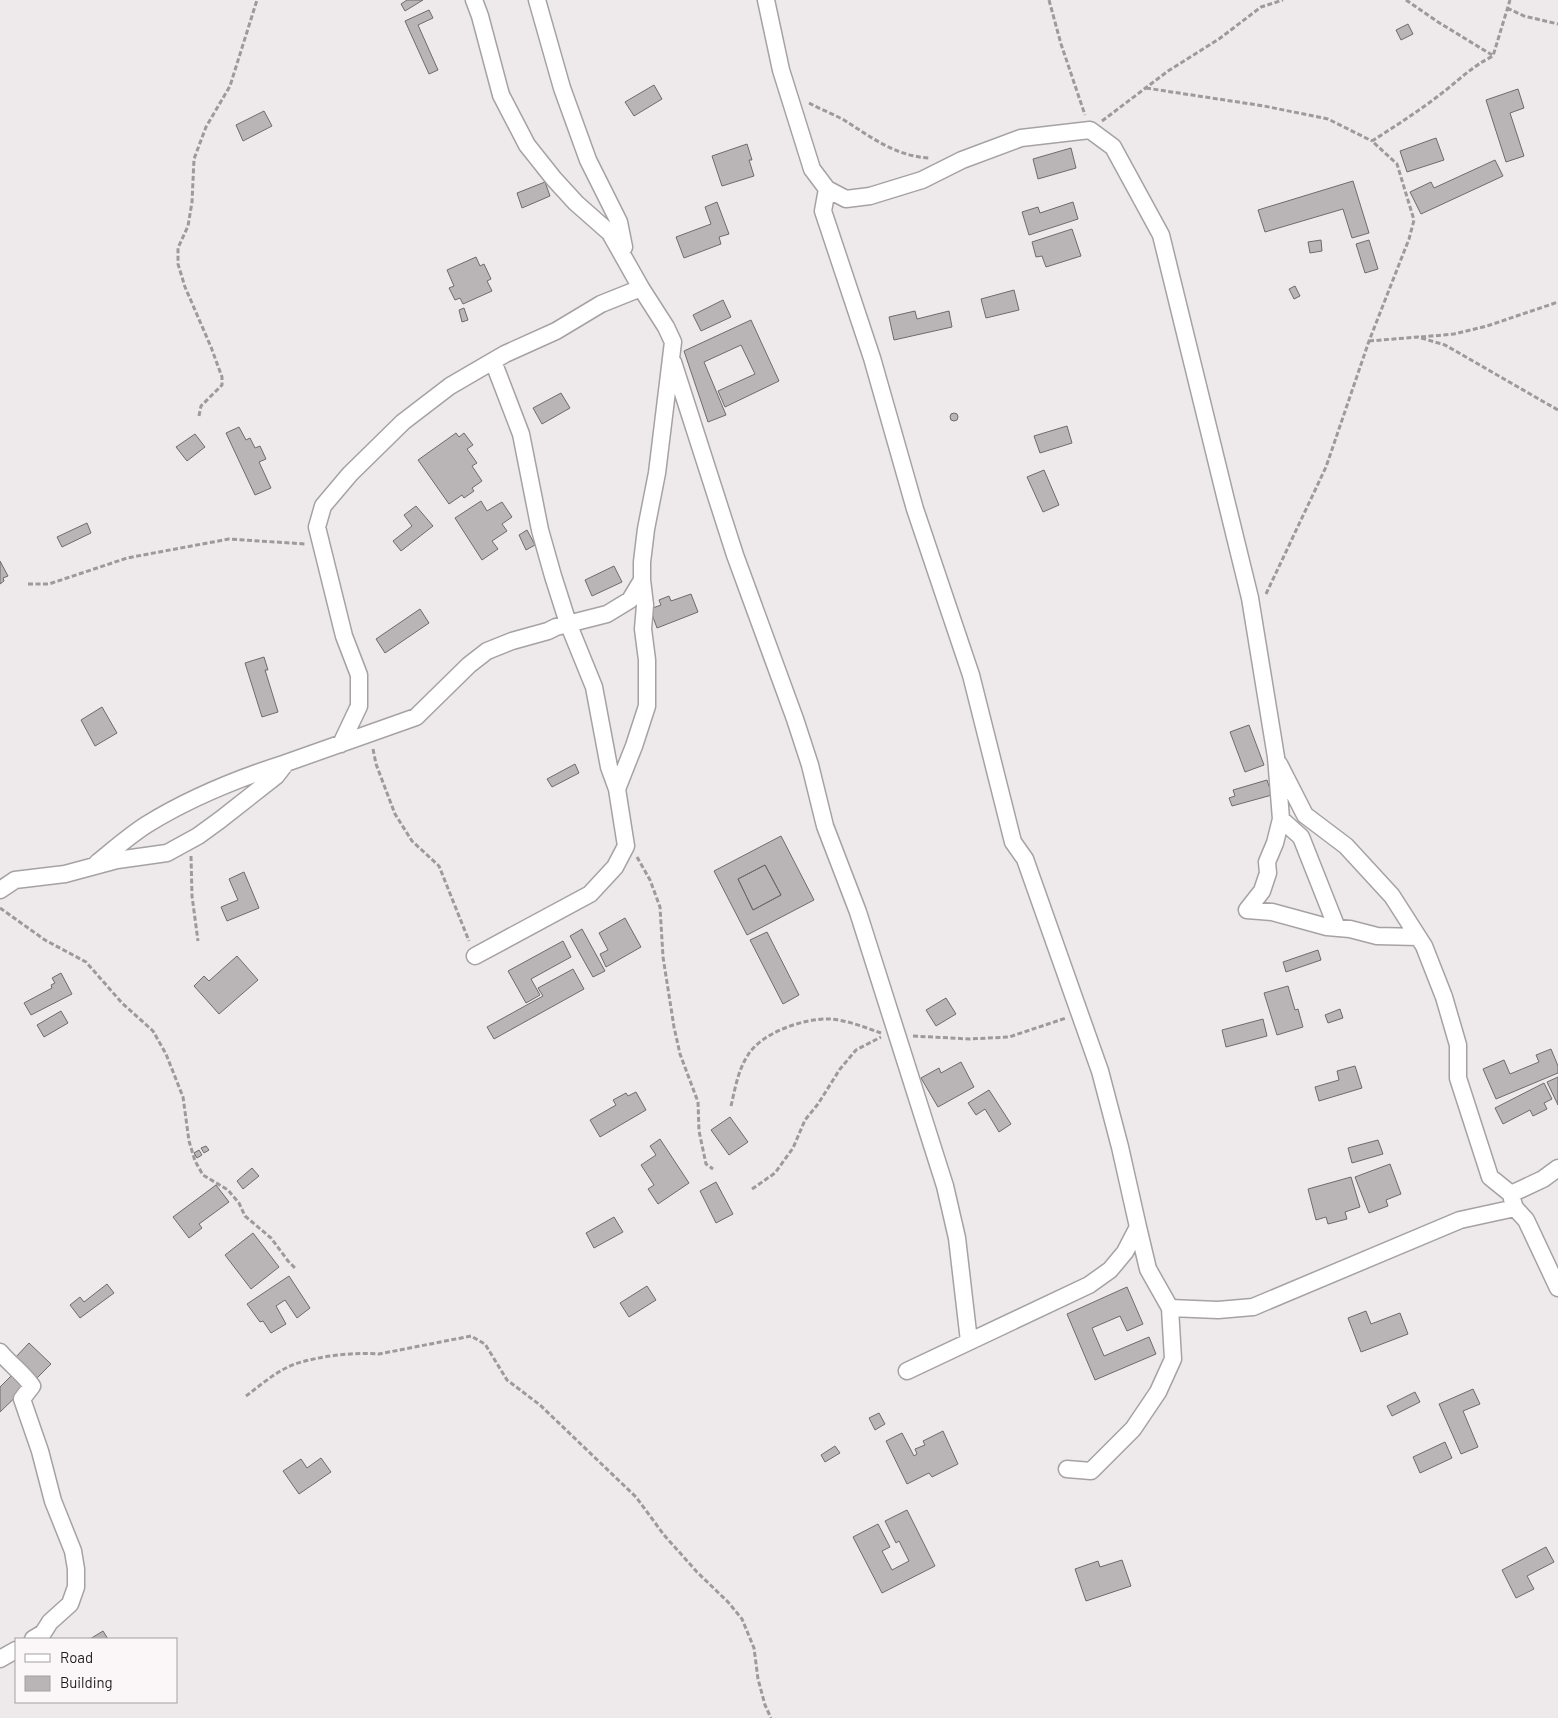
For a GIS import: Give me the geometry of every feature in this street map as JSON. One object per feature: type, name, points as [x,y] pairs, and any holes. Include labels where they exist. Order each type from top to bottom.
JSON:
[{"type":"street","points":[[474,0],[501,95],[526,145],[576,203],[610,234],[666,327],[673,342],[657,473],[646,529],[642,580],[645,605],[643,629],[648,660],[647,706],[617,789]]},
{"type":"street","points":[[537,0],[562,88],[585,151],[619,222],[627,262]]},
{"type":"street","points":[[766,0],[781,70],[812,169],[827,189],[846,200],[870,196],[922,180],[962,160],[1021,138],[1090,130],[1113,147],[1161,235],[1254,620],[1276,758],[1281,819],[1275,843],[1267,862],[1268,873],[1262,892],[1247,910],[1272,912],[1327,927],[1350,929],[1377,936],[1418,937]]},
{"type":"street","points":[[827,189],[823,212],[872,358],[915,509],[971,676],[1013,842],[1025,859],[1100,1071],[1120,1147],[1148,1269],[1170,1308],[1173,1359],[1158,1392],[1133,1429],[1091,1471],[1067,1469]]},
{"type":"street","points":[[341,744],[359,706],[359,675],[344,636],[316,527],[323,506],[350,474],[411,416],[450,386],[493,361],[556,331],[601,304],[641,288]]},
{"type":"street","points":[[672,359],[734,555],[795,719],[810,765],[825,826],[858,912],[945,1186],[956,1238],[969,1341]]},
{"type":"street","points":[[475,956],[590,894],[615,867],[626,846],[617,789],[609,767],[594,687],[568,623],[552,576],[540,530],[521,434],[493,361]]},
{"type":"street","points":[[94,865],[145,826],[200,795],[242,777],[416,717],[469,665],[487,651],[568,623],[607,614],[630,600],[642,580]]},
{"type":"street","points":[[1276,758],[1305,815],[1346,846],[1386,889],[1424,946],[1444,997],[1458,1045],[1458,1078],[1490,1177],[1513,1201],[1526,1220],[1558,1288]]},
{"type":"street","points":[[0,890],[15,880],[65,874],[94,865],[166,853],[194,838],[276,776],[286,763]]},
{"type":"street","points":[[1281,819],[1300,837],[1337,928]]},
{"type":"street","points":[[1170,1308],[1218,1310],[1253,1307],[1460,1220],[1513,1201],[1558,1168]]},
{"type":"street","points":[[907,1370],[1089,1285],[1110,1270],[1125,1252],[1138,1227]]},
{"type":"street","points":[[0,1352],[9,1363],[26,1376],[32,1386],[22,1399],[40,1451],[53,1501],[73,1551],[76,1569],[76,1587],[70,1604],[50,1622],[43,1633],[35,1638]]},
{"type":"street","points":[[0,1659],[15,1651]]},
{"type":"path","points":[[198,416],[201,406],[222,385],[222,377],[185,287],[178,264],[178,248],[188,226],[192,202],[194,159],[206,127],[230,86],[257,0]]},
{"type":"path","points":[[1049,0],[1061,44],[1090,130],[1168,71],[1218,39],[1261,7],[1284,0]]},
{"type":"path","points":[[1406,0],[1493,56]]},
{"type":"path","points":[[1372,141],[1409,118],[1476,64],[1493,56],[1510,0]]},
{"type":"path","points":[[1508,8],[1524,16],[1558,24]]},
{"type":"path","points":[[1146,88],[1264,106],[1328,119],[1372,141],[1397,164],[1414,220],[1409,239],[1369,340],[1326,467],[1254,620]]},
{"type":"path","points":[[788,93],[842,119],[878,144],[918,158],[935,158]]},
{"type":"path","points":[[1369,340],[1454,334],[1487,326],[1558,302]]},
{"type":"path","points":[[1418,337],[1445,345],[1558,410]]},
{"type":"path","points":[[28,584],[49,584],[127,558],[230,539],[302,543],[322,548]]},
{"type":"path","points":[[370,733],[376,764],[395,814],[412,841],[439,866],[475,956]]},
{"type":"path","points":[[624,833],[650,880],[660,907],[663,958],[674,1027],[680,1054],[698,1102],[699,1131],[706,1164],[713,1169]]},
{"type":"path","points":[[194,838],[191,856],[192,896],[198,941]]},
{"type":"path","points":[[0,908],[45,940],[86,962],[122,1003],[153,1031],[166,1054],[183,1097],[195,1162],[202,1175],[228,1190],[239,1204],[245,1216],[271,1238],[296,1269]]},
{"type":"path","points":[[731,1106],[738,1077],[748,1054],[765,1037],[798,1023],[828,1019],[857,1024],[886,1035]]},
{"type":"path","points":[[246,1396],[270,1378],[294,1365],[319,1359],[364,1353],[379,1354],[471,1336],[484,1344],[507,1380],[540,1405],[636,1497],[664,1535],[742,1619],[754,1648],[758,1680],[771,1718]]},
{"type":"building","points":[[407,0],[423,0],[405,11],[401,4]]},
{"type":"building","points":[[429,10],[433,18],[418,25],[438,70],[429,74],[405,21]]},
{"type":"building","points":[[1408,24],[1413,34],[1401,40],[1396,30]]},
{"type":"building","points":[[654,85],[662,99],[634,116],[625,102]]},
{"type":"building","points":[[1518,89],[1524,108],[1510,113],[1524,156],[1506,162],[1486,100]]},
{"type":"building","points":[[264,111],[272,126],[243,141],[236,125]]},
{"type":"building","points":[[1436,138],[1444,160],[1407,172],[1400,151]]},
{"type":"building","points":[[747,144],[754,176],[722,186],[712,156]]},
{"type":"building","points":[[1071,148],[1076,168],[1038,179],[1033,159]]},
{"type":"building","points":[[1495,160],[1503,176],[1421,214],[1410,192],[1431,182],[1434,188]]},
{"type":"building","points":[[1353,181],[1369,233],[1352,238],[1343,209],[1265,232],[1258,210]]},
{"type":"building","points":[[545,182],[550,196],[522,208],[517,193]]},
{"type":"building","points":[[717,202],[729,234],[719,237],[721,244],[684,258],[676,237],[711,224],[705,207]]},
{"type":"building","points":[[1073,202],[1078,219],[1029,235],[1022,212],[1038,207],[1040,213]]},
{"type":"building","points":[[1072,229],[1081,256],[1046,267],[1042,256],[1036,257],[1032,242]]},
{"type":"building","points":[[1321,240],[1322,251],[1310,253],[1308,242]]},
{"type":"building","points":[[1369,240],[1378,269],[1365,273],[1356,244]]},
{"type":"building","points":[[476,257],[480,266],[484,264],[491,279],[487,281],[492,291],[463,304],[460,298],[455,300],[449,288],[454,286],[447,270]]},
{"type":"building","points":[[1295,286],[1300,296],[1294,299],[1289,289]]},
{"type":"building","points":[[1014,290],[1019,310],[986,318],[981,299]]},
{"type":"building","points":[[723,300],[731,317],[701,331],[693,315]]},
{"type":"building","points":[[464,308],[468,320],[462,322],[459,310]]},
{"type":"building","points":[[915,311],[917,319],[949,311],[952,327],[894,340],[889,317]]},
{"type":"building","points":[[751,320],[779,381],[725,407],[718,391],[755,374],[741,345],[704,362],[726,415],[708,422],[684,351]]},
{"type":"building","points":[[561,393],[570,408],[542,424],[533,408]]},
{"type":"building","points":[[954,413],[958,417],[954,421],[950,417]]},
{"type":"building","points":[[1067,426],[1072,443],[1040,453],[1034,436]]},
{"type":"building","points":[[239,427],[246,440],[250,438],[255,448],[260,446],[266,459],[259,462],[271,488],[255,495],[226,433]]},
{"type":"building","points":[[456,433],[459,437],[464,433],[473,445],[467,449],[477,463],[472,466],[482,481],[472,488],[474,491],[464,498],[462,495],[449,504],[418,460]]},
{"type":"building","points":[[195,434],[205,447],[187,461],[176,447]]},
{"type":"building","points":[[1044,470],[1059,505],[1043,512],[1027,477]]},
{"type":"building","points":[[481,501],[487,511],[502,502],[512,517],[502,524],[507,531],[492,541],[498,549],[482,560],[455,518]]},
{"type":"building","points":[[416,506],[433,526],[401,551],[393,541],[412,526],[404,515]]},
{"type":"building","points":[[87,523],[91,533],[62,547],[57,537]]},
{"type":"building","points":[[527,530],[535,545],[526,550],[519,535]]},
{"type":"building","points":[[0,561],[8,576],[3,578],[4,581],[0,584]]},
{"type":"building","points":[[614,566],[622,582],[592,596],[585,580]]},
{"type":"building","points":[[691,594],[698,612],[657,628],[650,609],[661,605],[659,600],[669,596],[671,601]]},
{"type":"building","points":[[420,609],[429,623],[385,653],[376,639]]},
{"type":"building","points":[[264,657],[268,670],[265,670],[278,712],[262,717],[245,663]]},
{"type":"building","points":[[102,707],[117,733],[95,746],[81,720]]},
{"type":"building","points":[[1249,725],[1264,765],[1245,772],[1230,732]]},
{"type":"building","points":[[575,764],[579,773],[552,787],[547,779]]},
{"type":"building","points":[[1267,780],[1272,795],[1232,806],[1229,798],[1235,796],[1233,790]]},
{"type":"building","points":[[781,836],[814,900],[747,935],[714,871]],"holes":[[[765,865],[781,895],[753,910],[738,879]]]},
{"type":"building","points":[[765,865],[781,895],[753,910],[738,879]]},
{"type":"building","points":[[244,872],[259,908],[227,921],[221,907],[238,900],[229,879]]},
{"type":"building","points":[[625,918],[641,947],[606,967],[600,954],[608,950],[599,933]]},
{"type":"building","points":[[582,929],[605,971],[593,977],[570,936]]},
{"type":"building","points":[[767,932],[799,995],[783,1004],[750,940]]},
{"type":"building","points":[[563,941],[571,957],[531,979],[540,995],[526,1003],[508,971]]},
{"type":"building","points":[[1318,950],[1321,960],[1286,972],[1283,962]]},
{"type":"building","points":[[237,956],[258,980],[219,1014],[194,986],[204,976],[209,981]]},
{"type":"building","points":[[573,969],[584,989],[494,1039],[487,1027],[543,996],[538,988]]},
{"type":"building","points":[[61,973],[72,994],[31,1015],[24,1003],[52,988],[51,985],[55,983],[52,978]]},
{"type":"building","points":[[1288,986],[1295,1010],[1298,1009],[1303,1027],[1277,1035],[1264,993]]},
{"type":"building","points":[[946,998],[956,1014],[936,1026],[926,1010]]},
{"type":"building","points":[[1340,1009],[1343,1018],[1328,1023],[1325,1015]]},
{"type":"building","points":[[61,1011],[68,1023],[44,1037],[37,1025]]},
{"type":"building","points":[[1263,1019],[1267,1036],[1226,1047],[1222,1030]]},
{"type":"building","points":[[1551,1049],[1558,1066],[1558,1073],[1496,1099],[1483,1069],[1504,1060],[1510,1074],[1539,1062],[1536,1055]]},
{"type":"building","points":[[961,1062],[974,1087],[938,1107],[921,1078],[939,1068],[941,1073]]},
{"type":"building","points":[[1355,1066],[1362,1088],[1319,1101],[1315,1087],[1339,1080],[1337,1071]]},
{"type":"building","points":[[1558,1077],[1558,1105],[1547,1082]]},
{"type":"building","points":[[1544,1083],[1552,1099],[1544,1103],[1547,1109],[1533,1116],[1530,1110],[1503,1124],[1495,1108]]},
{"type":"building","points":[[989,1090],[1011,1124],[999,1132],[985,1109],[976,1115],[968,1103]]},
{"type":"building","points":[[636,1092],[646,1110],[600,1137],[590,1120],[616,1105],[613,1100],[626,1093],[628,1096]]},
{"type":"building","points":[[730,1117],[748,1142],[729,1155],[711,1130]]},
{"type":"building","points":[[660,1139],[689,1183],[658,1204],[648,1189],[654,1185],[641,1165],[656,1155],[650,1146]]},
{"type":"building","points":[[1378,1140],[1383,1154],[1352,1163],[1348,1148]]},
{"type":"building","points":[[206,1146],[209,1150],[204,1153],[201,1148]]},
{"type":"building","points":[[199,1150],[202,1155],[197,1158],[194,1153]]},
{"type":"building","points":[[1390,1164],[1401,1194],[1386,1200],[1388,1206],[1369,1213],[1355,1177]]},
{"type":"building","points":[[252,1168],[259,1176],[243,1189],[237,1181]]},
{"type":"building","points":[[1351,1177],[1360,1207],[1345,1212],[1347,1219],[1328,1224],[1326,1217],[1316,1220],[1308,1189]]},
{"type":"building","points":[[716,1182],[733,1214],[716,1223],[700,1191]]},
{"type":"building","points":[[216,1185],[229,1202],[199,1224],[202,1228],[189,1238],[173,1217]]},
{"type":"building","points":[[614,1217],[623,1232],[594,1248],[586,1233]]},
{"type":"building","points":[[253,1233],[279,1267],[251,1289],[225,1255]]},
{"type":"building","points":[[289,1276],[310,1308],[297,1318],[285,1300],[276,1306],[286,1324],[271,1333],[247,1304]]},
{"type":"building","points":[[107,1284],[114,1293],[80,1318],[70,1305],[80,1297],[84,1302]]},
{"type":"building","points":[[647,1286],[656,1300],[629,1317],[620,1303]]},
{"type":"building","points":[[1127,1287],[1143,1324],[1127,1331],[1120,1316],[1092,1328],[1104,1356],[1149,1337],[1156,1354],[1095,1380],[1067,1314]]},
{"type":"building","points":[[1366,1311],[1371,1324],[1400,1313],[1408,1334],[1361,1352],[1348,1318]]},
{"type":"building","points":[[29,1343],[51,1364],[35,1380],[14,1359]]},
{"type":"building","points":[[14,1373],[27,1386],[0,1412],[0,1387]]},
{"type":"building","points":[[1473,1389],[1480,1404],[1463,1411],[1478,1447],[1461,1454],[1439,1404]]},
{"type":"building","points":[[1415,1392],[1420,1402],[1392,1416],[1387,1406]]},
{"type":"building","points":[[879,1413],[885,1424],[875,1430],[869,1418]]},
{"type":"building","points":[[943,1431],[958,1464],[932,1477],[929,1473],[907,1484],[886,1441],[902,1433],[914,1456],[917,1454],[915,1449],[925,1445],[923,1441]]},
{"type":"building","points":[[1445,1442],[1452,1458],[1420,1473],[1413,1457]]},
{"type":"building","points":[[835,1446],[840,1453],[825,1462],[821,1455]]},
{"type":"building","points":[[321,1458],[331,1472],[299,1494],[283,1471],[301,1459],[307,1468]]},
{"type":"building","points":[[907,1510],[935,1566],[882,1593],[853,1537],[878,1524],[890,1547],[882,1551],[892,1570],[909,1561],[899,1541],[896,1543],[885,1521]]},
{"type":"building","points":[[1546,1547],[1554,1562],[1527,1576],[1534,1589],[1516,1598],[1502,1570]]},
{"type":"building","points":[[1122,1560],[1131,1586],[1086,1601],[1075,1569],[1098,1561],[1100,1567]]},
{"type":"building","points":[[103,1631],[107,1638],[92,1638]]}]
